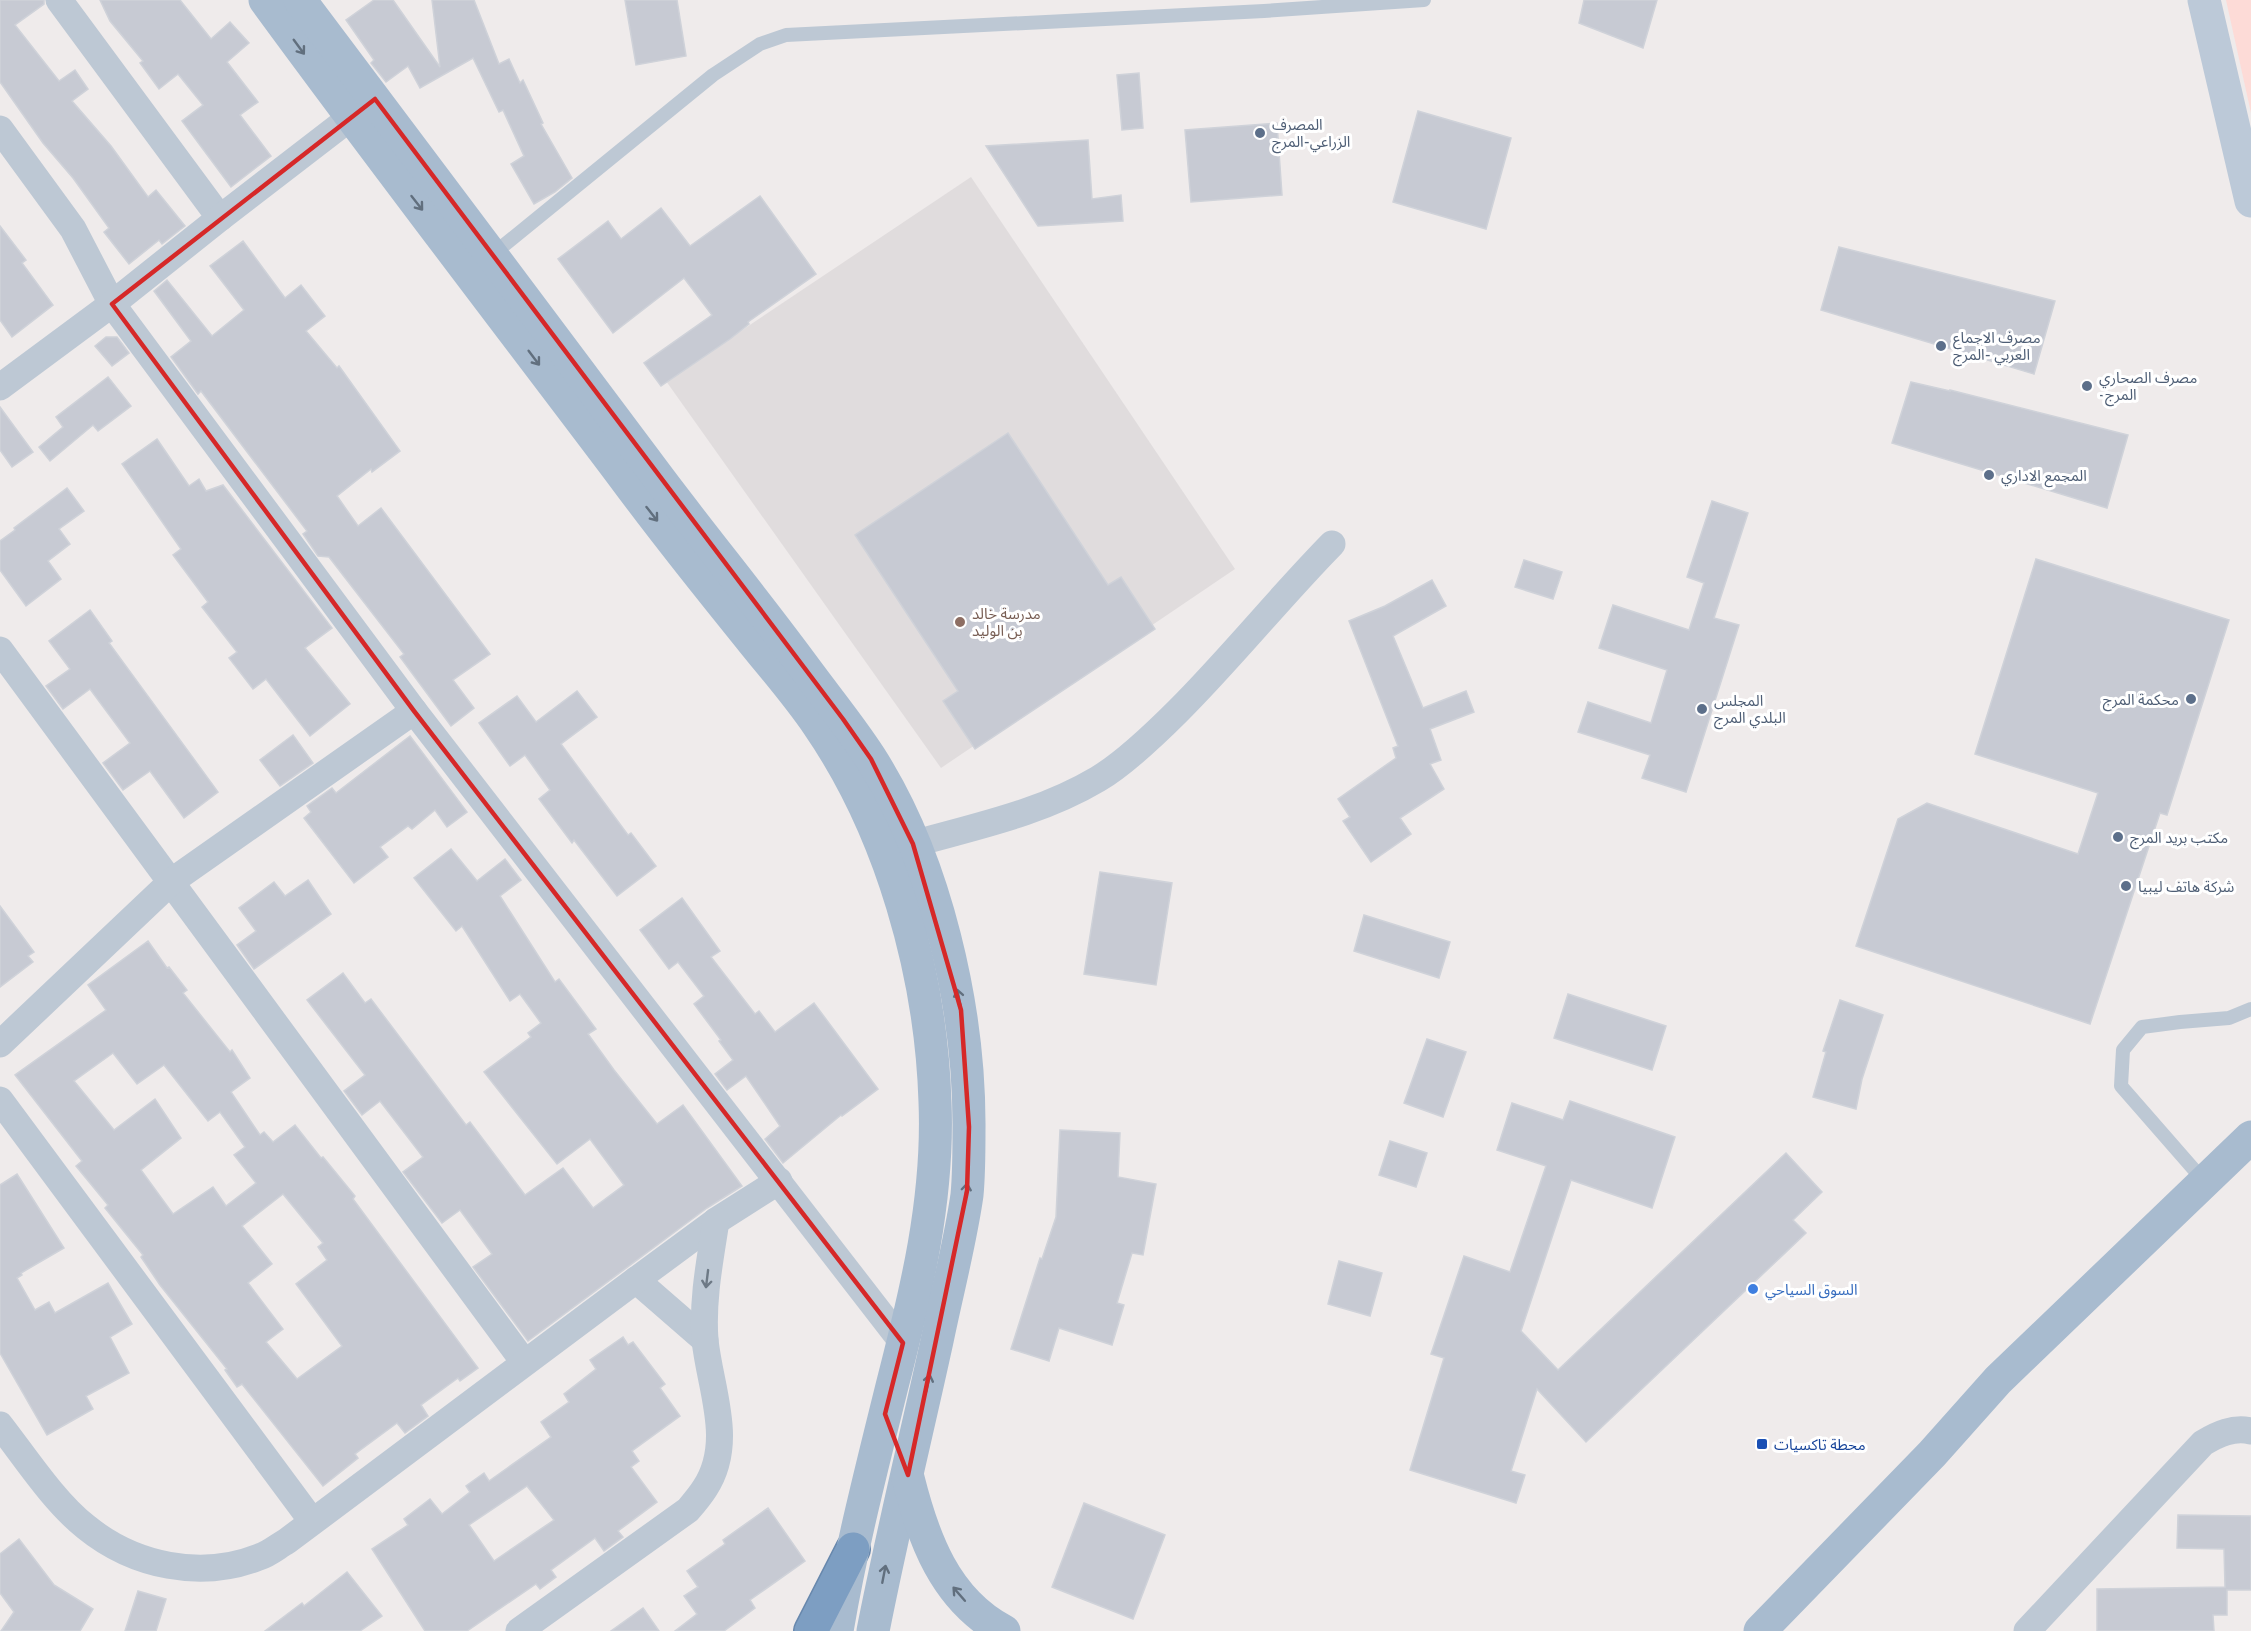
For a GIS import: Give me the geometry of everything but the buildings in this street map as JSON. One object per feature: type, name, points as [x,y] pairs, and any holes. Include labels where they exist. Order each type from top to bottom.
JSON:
[{"type":"highway","points":[[811,1631],[853,1549]]},
{"type":"main road","points":[[265,0],[492,255],[670,494],[771,621],[843,718],[872,759],[914,844],[947,949],[961,1010],[969,1127],[967,1191],[957,1250],[873,1631]]},
{"type":"main road","points":[[300,0],[363,108],[445,238],[652,515],[819,726],[870,817],[896,887],[920,979],[930,1032],[935,1103],[932,1195],[923,1254],[853,1549],[837,1631]]},
{"type":"main road","points":[[1760,1631],[1932,1454],[1998,1380],[2251,1137]]},
{"type":"main road","points":[[885,1414],[908,1475],[916,1511],[940,1568],[972,1609],[1004,1631]]},
{"type":"street","points":[[59,0],[220,218]]},
{"type":"street","points":[[2204,0],[2251,201]]},
{"type":"street","points":[[0,387],[112,304],[363,108]]},
{"type":"street","points":[[0,129],[73,229],[112,304],[414,711],[903,1343]]},
{"type":"street","points":[[914,844],[1021,814],[1057,801],[1100,778],[1154,735],[1203,687],[1332,544]]},
{"type":"street","points":[[0,650],[524,1362]]},
{"type":"street","points":[[0,1044],[172,881],[414,711]]},
{"type":"street","points":[[0,1100],[312,1521]]},
{"type":"street","points":[[0,1425],[66,1509],[85,1527],[111,1544],[141,1558],[183,1569],[223,1567],[260,1557],[287,1541],[716,1221],[779,1181]]},
{"type":"street","points":[[519,1631],[688,1510],[706,1487],[716,1463],[720,1424],[705,1340],[706,1294],[716,1221]]},
{"type":"street","points":[[636,1280],[705,1340]]},
{"type":"street","points":[[2027,1631],[2203,1443],[2226,1432],[2241,1429],[2251,1431]]},
{"type":"lane","points":[[492,255],[713,75],[760,44],[786,35],[1264,11],[1424,0]]},
{"type":"lane","points":[[2204,1181],[2121,1086],[2123,1050],[2142,1028],[2229,1018],[2251,1009]]},
{"type":"highlighted area","points":[[375,99],[843,719],[871,759],[913,844],[961,1010],[969,1127],[967,1191],[908,1475],[885,1414],[903,1343],[414,711],[112,304]]},
{"type":"shaded area","points":[[2226,0],[2251,0],[2251,113]]},
{"type":"shaded area","points":[[971,177],[1235,569],[941,768],[666,381]]},
{"type":"place","name":"المصرف الزراعي-المرج","points":[[1260,133]]},
{"type":"place","name":"مصرف الاجماع العربي -المرج","points":[[1941,346]]},
{"type":"place","name":"مصرف الصحاري -المرج","points":[[2087,386]]},
{"type":"place","name":"المجمع الاداري","points":[[1989,475]]},
{"type":"place","name":"مدرسة خالد بن الوليد","points":[[960,622]]},
{"type":"place","name":"محكمة المرج","points":[[2191,699]]},
{"type":"place","name":"المجلس البلدي المرج","points":[[1702,709]]},
{"type":"place","name":"مكتب بريد المرج","points":[[2118,837]]},
{"type":"place","name":"شركة هاتف ليبيا","points":[[2126,886]]},
{"type":"place","name":"السوق السياحي","points":[[1753,1289]]},
{"type":"place","name":"محطة تاكسيات","points":[[1762,1444]]}]
